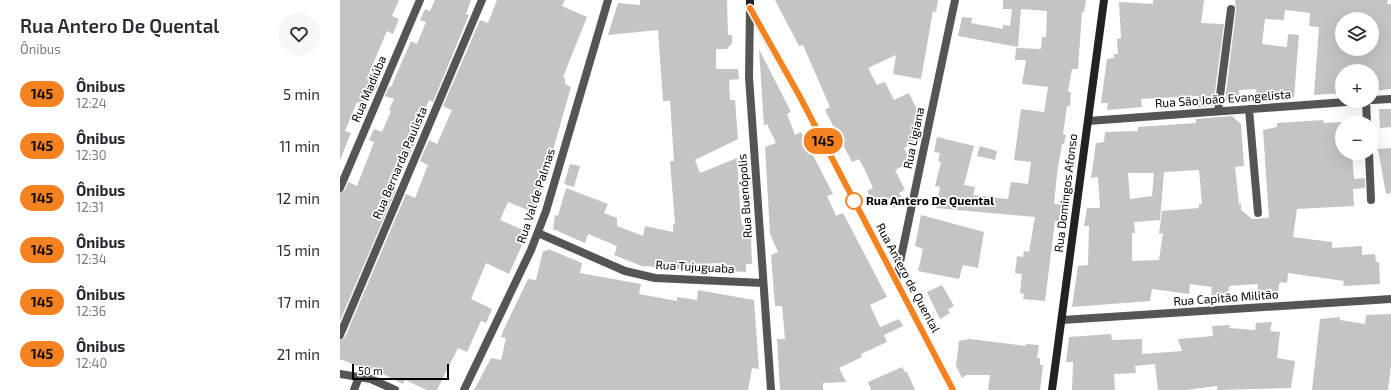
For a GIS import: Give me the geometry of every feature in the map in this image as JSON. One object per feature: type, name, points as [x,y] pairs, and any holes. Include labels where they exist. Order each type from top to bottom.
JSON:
[{"type":"street","name":"Rua Madiúba","points":[[340,188],[420,0]]},
{"type":"street","name":"Rua Bernarda Paulista","points":[[340,335],[482,0]]},
{"type":"street","name":"Rua Val de Palmas","points":[[464,390],[538,233],[546,211],[608,0]]},
{"type":"street","name":"Rua Ligiana","points":[[896,282],[955,0]]},
{"type":"street","name":"Rua Domingos Afonso","points":[[1052,390],[1104,0]]},
{"type":"street","name":"Rua Antero de Quental","points":[[750,4],[953,390]]},
{"type":"street","name":"Rua Buenópolis","points":[[750,4],[749,77],[771,390]]},
{"type":"street","points":[[1218,111],[1231,8]]},
{"type":"street","points":[[1379,100],[1391,99]]},
{"type":"street","name":"Rua São João Evangelista","points":[[1088,121],[1335,103]]},
{"type":"street","points":[[1249,109],[1258,213]]},
{"type":"street","points":[[1369,160],[1372,200]]},
{"type":"street","name":"Rua Tujuguaba","points":[[538,233],[625,271],[655,278],[763,283]]},
{"type":"street","name":"Rua Capitão Militão","points":[[1062,320],[1391,299]]},
{"type":"street","points":[[340,374],[371,379],[395,390]]},
{"type":"street","points":[[354,390],[359,377]]},
{"type":"building","points":[[340,0],[399,0],[392,16],[399,19],[393,34],[387,31],[367,78],[379,82],[375,91],[370,89],[363,105],[357,102],[345,131],[351,133],[340,160]]},
{"type":"building","points":[[435,0],[471,0],[466,14],[469,15],[433,102],[429,100],[414,134],[418,136],[409,157],[405,156],[392,189],[396,190],[340,321],[340,193],[345,190],[348,182],[357,186],[374,142],[369,140],[374,129],[382,132],[391,111],[389,110],[394,99],[385,96],[389,87],[391,87],[411,41],[417,44],[426,22],[420,20],[425,9],[430,11]]},
{"type":"building","points":[[497,0],[565,0],[562,6],[587,17],[563,77],[565,78],[565,84],[571,87],[535,213],[508,202],[500,220],[528,232],[509,274],[486,263],[471,299],[492,309],[486,323],[481,321],[467,352],[458,348],[437,390],[427,390],[405,380],[403,384],[377,371],[367,370],[340,359],[340,340],[345,337],[406,194],[415,198],[428,165],[420,161],[429,140],[437,144],[452,110],[443,106],[480,20],[488,23]]},
{"type":"building","points":[[640,0],[727,0],[728,35],[732,35],[732,43],[727,49],[716,49],[716,69],[738,69],[739,79],[729,80],[730,100],[735,100],[738,139],[695,160],[700,173],[737,158],[742,225],[750,224],[752,264],[746,264],[746,272],[727,271],[727,264],[723,263],[695,264],[696,270],[644,267],[614,255],[617,247],[610,243],[588,234],[585,243],[553,229],[555,215],[558,216],[566,188],[608,204],[604,213],[617,218],[617,226],[643,236],[645,226],[673,232],[673,224],[675,224],[670,161],[674,161],[670,101],[663,101],[658,30],[608,35],[618,3],[640,5]]},
{"type":"building","points":[[775,0],[938,0],[936,12],[933,11],[921,79],[893,74],[896,55],[868,68],[877,85],[885,82],[894,100],[909,93],[919,114],[921,114],[918,131],[913,133],[915,137],[912,138],[914,143],[904,148],[911,162],[895,170],[905,190],[899,193],[905,202],[894,208],[890,198],[875,206],[867,191],[873,188],[865,170],[859,159],[852,162],[825,110],[830,107],[803,45],[799,46]]},
{"type":"building","points":[[1003,0],[1086,0],[1084,12],[1082,12],[1078,69],[1072,69],[1068,92],[1071,92],[1070,106],[1067,106],[1063,134],[1066,135],[1064,144],[1062,144],[1057,174],[1054,204],[1064,205],[1062,221],[1055,221],[1045,301],[1023,299],[1024,294],[1020,293],[1022,274],[1015,273],[1017,256],[1023,257],[1024,251],[1029,252],[1035,217],[936,208],[940,187],[935,186],[941,162],[938,161],[940,153],[934,152],[937,137],[974,146],[964,185],[975,187],[973,195],[1008,199],[1011,182],[1028,184],[1031,162],[1014,160],[1021,109],[1044,112],[1048,87],[1022,84],[1026,60],[1015,60],[1016,48],[1041,49],[1042,37],[1046,37],[1047,11],[1021,9],[1018,47],[958,36],[962,17],[972,18],[971,23],[1003,29],[1003,25],[1010,26],[1012,9],[1003,9]]},
{"type":"building","points":[[1153,0],[1204,0],[1201,23],[1224,24],[1213,106],[1197,107],[1199,96],[1141,99],[1142,107],[1107,110],[1108,103],[1101,103],[1107,59],[1114,58],[1114,54],[1118,54],[1117,39],[1121,38],[1119,2],[1153,4]]},
{"type":"building","points":[[1235,0],[1388,0],[1387,4],[1391,4],[1391,89],[1379,90],[1379,64],[1335,64],[1335,94],[1314,95],[1319,27],[1309,26],[1310,13],[1285,10],[1284,20],[1265,19],[1262,44],[1287,47],[1288,34],[1299,35],[1294,97],[1257,99],[1256,89],[1239,90],[1240,100],[1225,101],[1236,10]]},
{"type":"building","points":[[759,49],[791,112],[787,114],[795,135],[801,132],[833,194],[827,196],[836,216],[843,213],[887,297],[870,305],[880,327],[899,319],[903,326],[884,335],[887,342],[861,354],[862,357],[839,368],[846,382],[823,383],[823,390],[780,390],[777,339],[785,339],[782,306],[775,306],[771,255],[778,252],[770,234],[765,147],[776,143],[767,124],[764,126]]},
{"type":"building","points":[[1379,109],[1391,109],[1391,127],[1380,128]]},
{"type":"building","points":[[1232,116],[1241,124],[1244,166],[1235,167],[1239,204],[1241,203],[1241,210],[1252,219],[1269,218],[1263,130],[1277,127],[1277,123],[1323,120],[1324,123],[1335,122],[1335,160],[1353,160],[1354,179],[1365,178],[1365,188],[1353,189],[1354,206],[1297,209],[1293,237],[1332,242],[1332,248],[1362,246],[1362,255],[1375,254],[1376,262],[1379,262],[1380,284],[1343,286],[1344,281],[1288,273],[1287,283],[1281,282],[1279,284],[1278,291],[1257,292],[1258,284],[1229,286],[1228,295],[1211,296],[1212,287],[1190,284],[1189,294],[1152,289],[1150,301],[1072,307],[1078,266],[1088,265],[1089,226],[1084,226],[1087,208],[1100,208],[1098,177],[1091,178],[1096,143],[1104,142],[1105,132],[1138,131],[1138,127],[1196,123],[1196,119]],"holes":[[[1199,170],[1202,204],[1199,204],[1199,208],[1162,211],[1159,234],[1163,233],[1159,260],[1132,261],[1132,233],[1135,233],[1134,222],[1160,220],[1164,172]],[[1128,173],[1154,173],[1152,196],[1130,199]]]},
{"type":"building","points":[[980,146],[997,151],[995,160],[977,156]]},
{"type":"building","points":[[1391,148],[1391,193],[1386,194],[1379,149]]},
{"type":"building","points":[[570,164],[580,166],[574,187],[564,184]]},
{"type":"building","points":[[921,215],[984,232],[978,268],[963,265],[959,279],[918,271],[923,249],[915,246]]},
{"type":"building","points":[[548,249],[582,263],[580,273],[641,284],[639,294],[677,301],[677,297],[697,300],[698,290],[754,300],[759,369],[752,368],[748,390],[474,390],[491,358],[501,360],[506,338],[501,337],[503,331],[528,279],[536,280],[543,251],[547,251]]},
{"type":"building","points":[[942,285],[954,306],[948,309],[950,313],[940,319],[927,292]]},
{"type":"building","points":[[1391,314],[1391,365],[1388,390],[1312,390],[1320,319],[1340,317],[1340,320],[1365,324],[1366,315]]},
{"type":"building","points":[[1272,322],[1270,331],[1280,332],[1277,358],[1295,361],[1291,388],[1217,390],[1217,386],[1186,390],[1158,390],[1155,364],[1135,366],[1136,373],[1114,374],[1115,390],[1072,390],[1073,362],[1066,362],[1069,337],[1111,334],[1112,340],[1142,339],[1142,354],[1182,351],[1178,339],[1213,336],[1212,326],[1230,325],[1229,328],[1255,330],[1256,323]]},
{"type":"building","points":[[970,339],[1025,346],[1026,344],[1039,345],[1037,358],[1040,358],[1040,365],[1043,365],[1040,390],[988,390],[990,375],[966,375],[962,378],[956,366],[959,341]]},
{"type":"building","points":[[902,367],[905,372],[907,372],[915,390],[871,390],[868,382]]},
{"type":"bus line","name":"145","points":[[750,8],[799,95],[953,390]]},
{"type":"place","name":"Rua Antero De Quental","points":[[854,201]]}]
